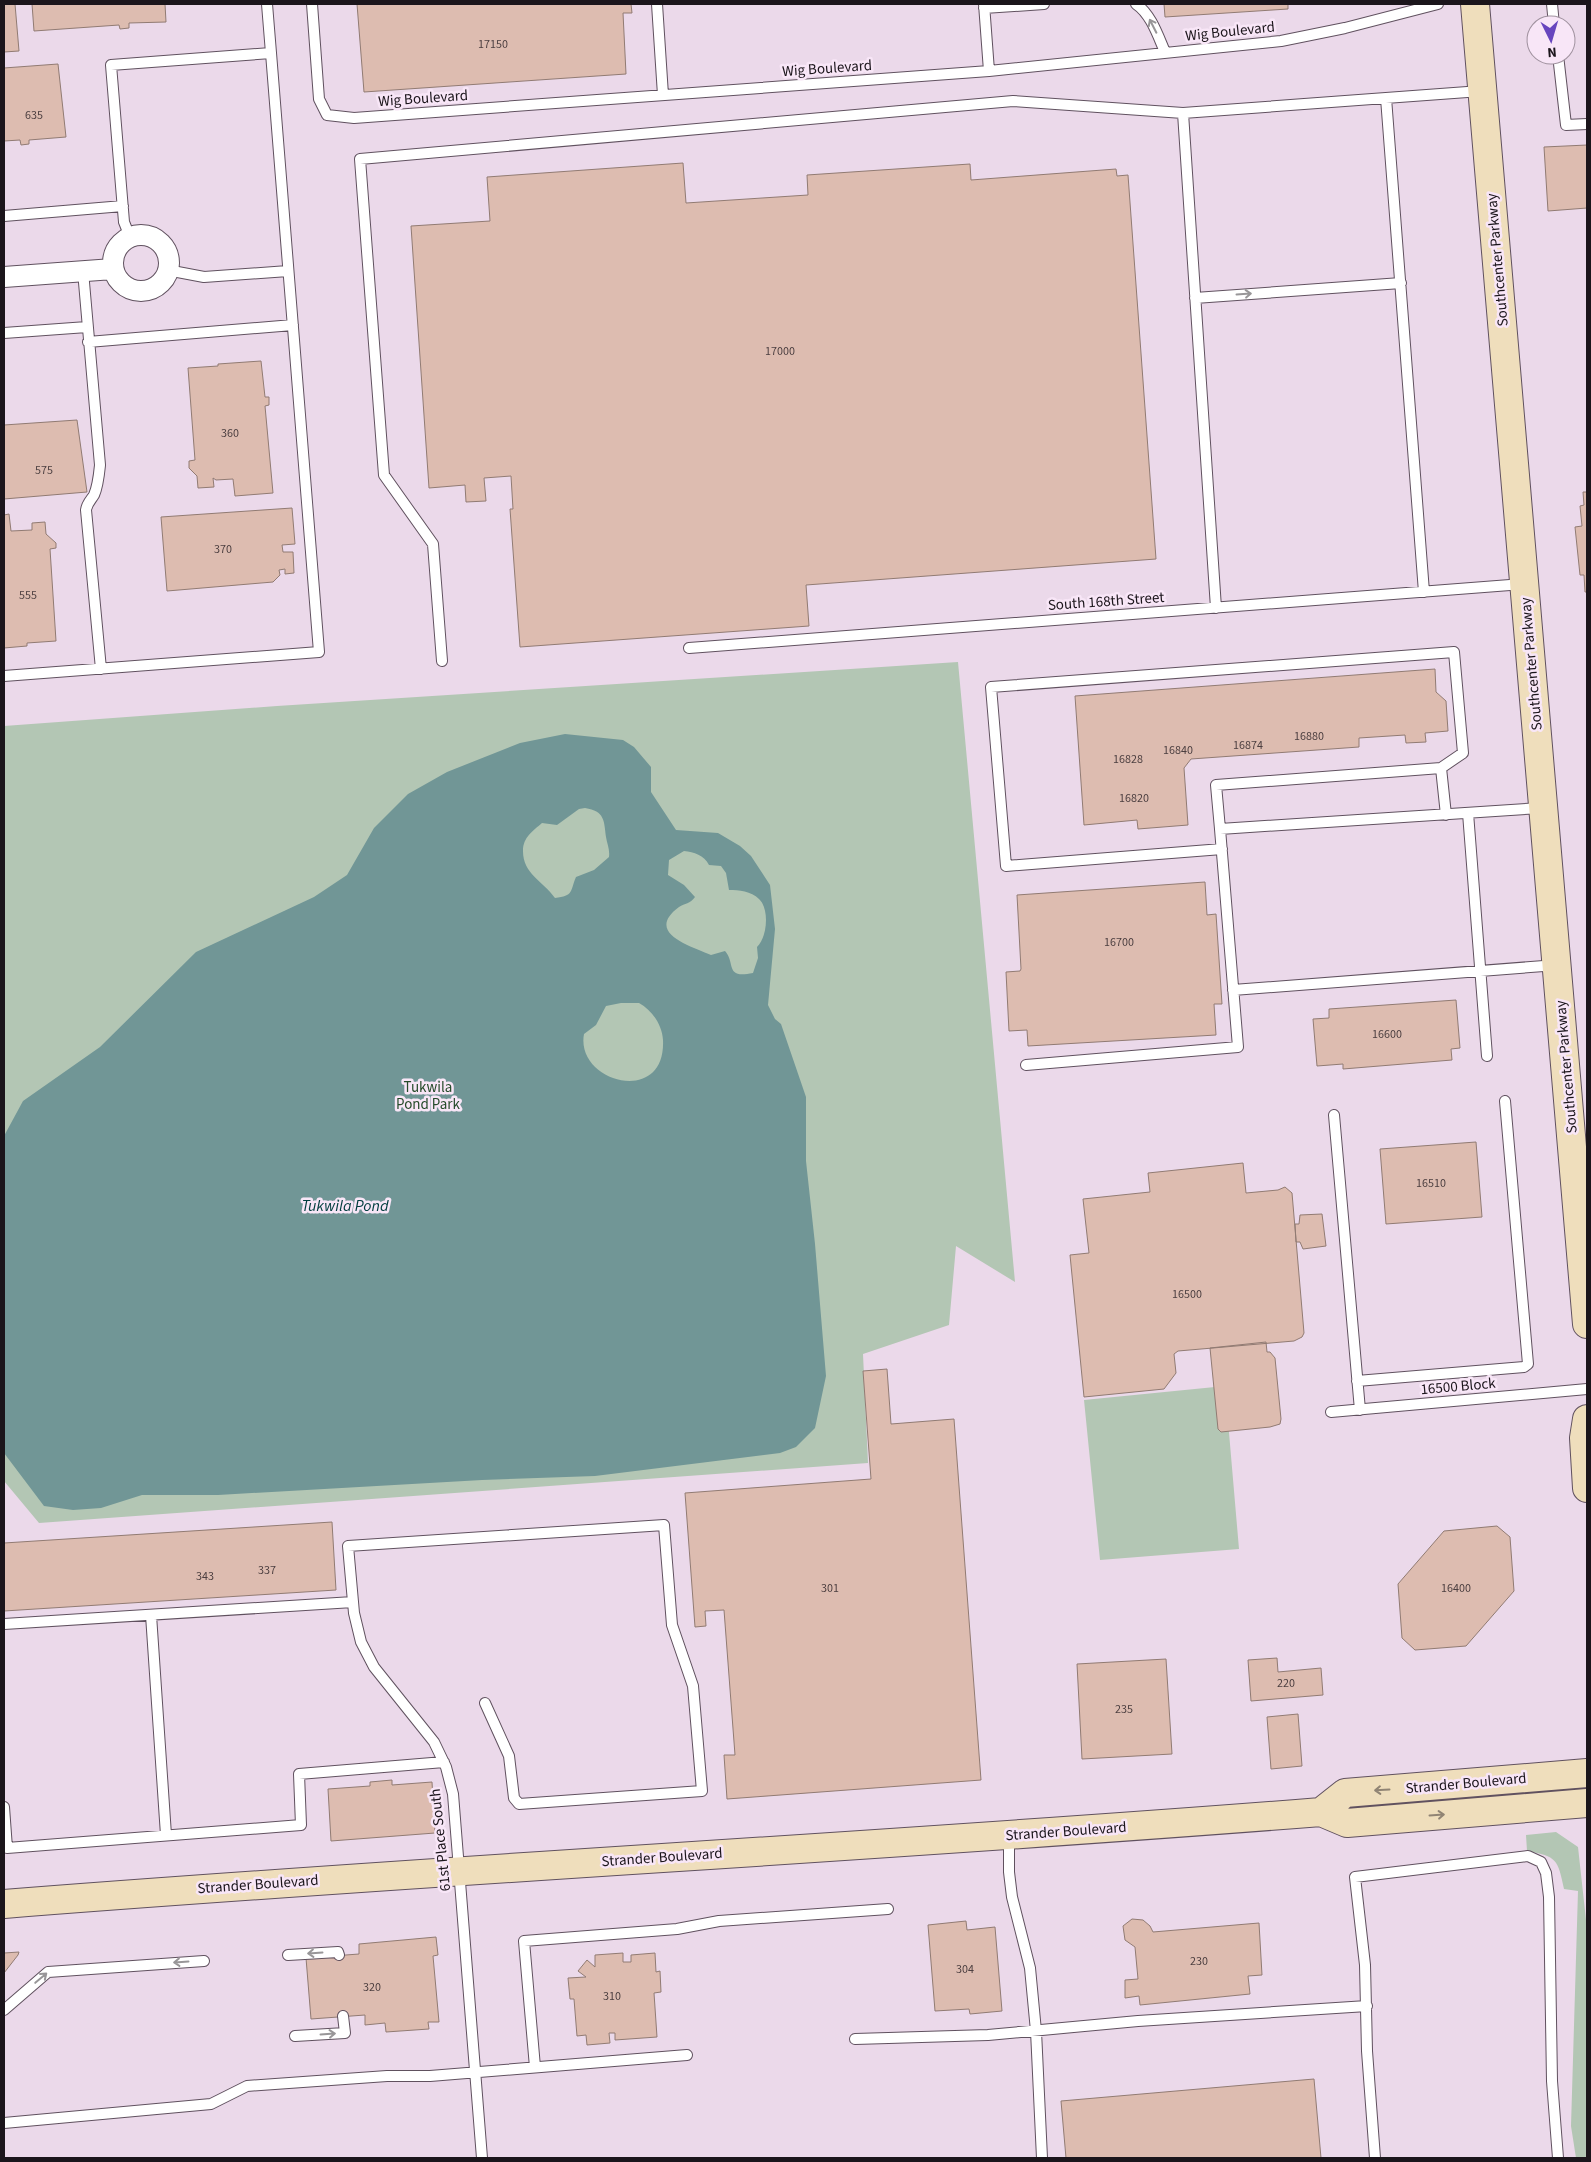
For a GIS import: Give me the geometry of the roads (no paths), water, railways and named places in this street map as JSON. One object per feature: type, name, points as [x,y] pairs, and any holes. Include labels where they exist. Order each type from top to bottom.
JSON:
[{"type":"main road","name":"Southcenter Parkway","points":[[1475,4],[1558,965],[1583,1210],[1587,1324]]},
{"type":"main road","points":[[1587,1419],[1584,1438],[1587,1488]]},
{"type":"main road","name":"Strander Boulevard","points":[[1321,1812],[1344,1793],[1587,1773]]},
{"type":"main road","name":"Strander Boulevard","points":[[4,1904],[459,1870],[1010,1836],[1321,1812],[1347,1823],[1587,1803]]},
{"type":"street","points":[[148,236],[157,241],[168,256],[168,270],[162,282],[147,291],[138,291],[122,284],[113,269],[113,259],[116,250],[122,242],[130,237],[148,236]]},
{"type":"street","points":[[4,277],[113,269]]},
{"type":"lane","points":[[4,676],[319,652],[267,4]]},
{"type":"lane","name":"Wig Boulevard","points":[[312,4],[318,99],[327,115],[354,118],[989,71],[1281,41],[1345,28],[1438,4]]},
{"type":"lane","points":[[657,4],[663,95]]},
{"type":"lane","points":[[989,71],[984,6],[1044,4]]},
{"type":"lane","points":[[1136,4],[1142,8],[1151,21],[1165,52]]},
{"type":"lane","points":[[130,237],[124,222],[112,65],[271,53]]},
{"type":"lane","points":[[1559,65],[1566,125],[1587,124]]},
{"type":"lane","points":[[442,661],[433,544],[384,476],[360,159],[1013,101],[1183,113],[1482,91]]},
{"type":"lane","points":[[1386,98],[1424,592]]},
{"type":"lane","points":[[1183,113],[1216,608]]},
{"type":"lane","points":[[4,216],[123,206]]},
{"type":"lane","points":[[168,270],[204,277],[288,271]]},
{"type":"lane","points":[[83,271],[100,465],[94,495],[87,504],[86,510],[101,668]]},
{"type":"lane","points":[[1195,298],[1400,283]]},
{"type":"lane","points":[[88,342],[293,325]]},
{"type":"lane","points":[[4,333],[87,327]]},
{"type":"lane","name":"South 168th Street","points":[[689,648],[1524,584]]},
{"type":"lane","points":[[1026,1065],[1238,1047],[1222,849],[1216,785],[1442,768],[1462,753],[1454,652],[991,687],[1006,866],[1222,849]]},
{"type":"lane","points":[[1442,768],[1446,815]]},
{"type":"lane","points":[[1220,829],[1545,808]]},
{"type":"lane","points":[[1468,813],[1487,1056]]},
{"type":"lane","points":[[1233,990],[1558,965]]},
{"type":"lane","points":[[1357,1381],[1524,1367],[1528,1364],[1505,1101]]},
{"type":"lane","points":[[1334,1115],[1360,1410]]},
{"type":"lane","name":"16500 Block","points":[[1331,1412],[1587,1389]]},
{"type":"lane","name":"61st Place South","points":[[482,2158],[453,1794],[444,1762],[434,1742],[374,1667],[361,1642],[353,1602],[348,1546],[664,1525],[672,1625],[694,1686],[702,1791],[519,1804],[514,1798],[509,1756],[485,1703]]},
{"type":"lane","points":[[4,1624],[353,1602]]},
{"type":"lane","points":[[151,1615],[166,1835]]},
{"type":"lane","points":[[4,1807],[7,1848],[301,1825],[299,1774],[444,1762]]},
{"type":"lane","points":[[1010,1836],[1009,1872],[1012,1896],[1030,1968],[1036,2031],[1042,2158]]},
{"type":"lane","points":[[1375,2158],[1367,2051],[1367,2006],[1355,1877],[1528,1856],[1541,1862],[1546,1873],[1549,1897],[1552,2081],[1558,2158]]},
{"type":"lane","points":[[535,2067],[524,1941],[677,1929],[719,1921],[888,1909]]},
{"type":"lane","points":[[288,1955],[338,1952],[339,1955]]},
{"type":"lane","points":[[4,2010],[48,1972],[204,1961]]},
{"type":"lane","points":[[855,2039],[896,2039],[1036,2031],[1138,2021],[1367,2006]]},
{"type":"lane","points":[[295,2036],[345,2033],[344,2016]]},
{"type":"lane","points":[[4,2123],[211,2104],[247,2086],[386,2076],[430,2076],[687,2055]]},
{"type":"water","name":"Tukwila Pond","points":[[565,734],[623,740],[634,747],[651,767],[651,792],[676,830],[718,833],[740,846],[751,856],[770,885],[775,929],[768,1005],[775,1019],[781,1024],[806,1097],[806,1161],[826,1376],[815,1428],[796,1447],[780,1453],[595,1476],[482,1480],[218,1495],[142,1495],[101,1508],[73,1510],[44,1506],[4,1453],[4,1136],[23,1101],[100,1047],[196,952],[314,897],[347,875],[374,828],[408,794],[447,772],[520,743]],"holes":[[[579,809],[592,809],[600,814],[604,822],[609,857],[594,870],[576,877],[568,894],[555,898],[526,866],[523,846],[529,835],[542,823],[557,825]],[[684,851],[698,855],[709,865],[721,866],[726,873],[729,890],[749,893],[759,899],[765,909],[766,923],[763,937],[757,947],[758,958],[753,973],[738,974],[732,969],[725,951],[711,955],[683,943],[668,931],[666,924],[670,916],[679,907],[695,897],[684,885],[668,875],[669,860]],[[621,1003],[639,1003],[644,1006],[656,1019],[661,1029],[663,1040],[660,1061],[651,1074],[637,1080],[621,1080],[606,1075],[593,1065],[585,1051],[584,1034],[596,1025],[606,1006]]]},
{"type":"park label","name":"Tukwila Pond Park","points":[[428,1096]]}]
